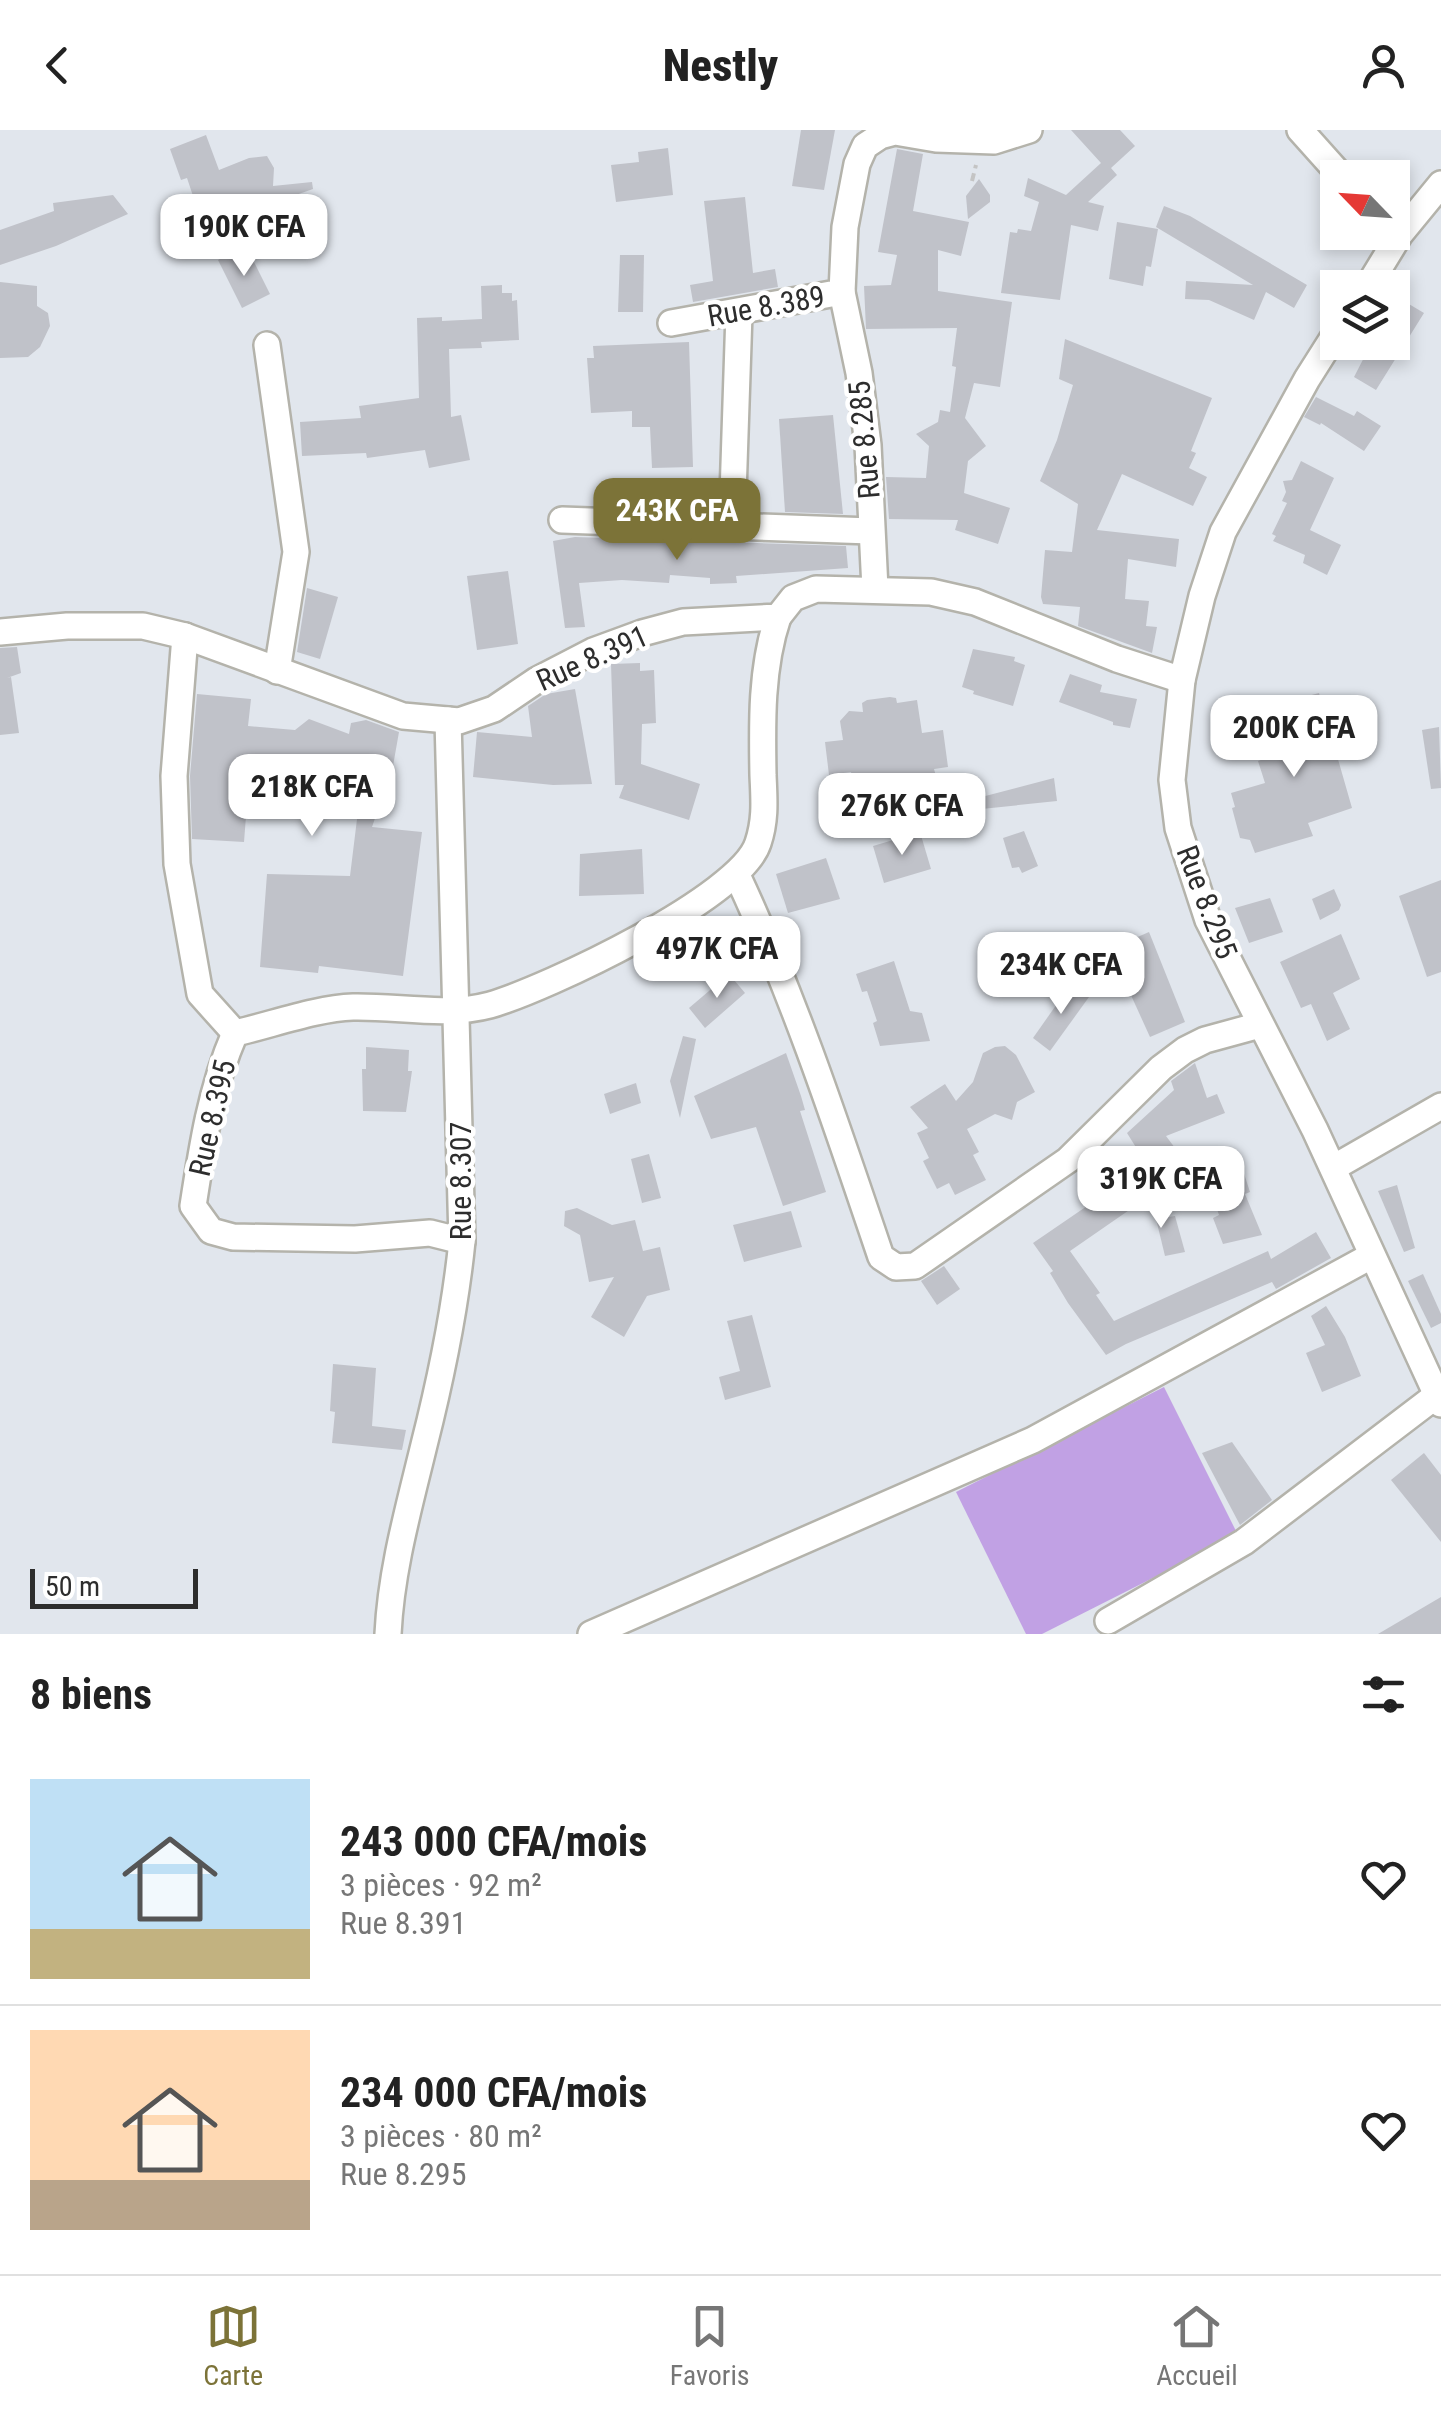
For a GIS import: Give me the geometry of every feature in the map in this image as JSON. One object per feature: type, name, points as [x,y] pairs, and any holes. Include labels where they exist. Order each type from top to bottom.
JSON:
[{"type":"street","name":"Rue 8.389","points":[[671,323],[842,292],[844,227],[857,164],[866,146],[880,136],[895,132],[936,140],[994,141],[1030,130]]},
{"type":"street","points":[[1300,130],[1327,160]]},
{"type":"street","points":[[1410,216],[1441,184]]},
{"type":"street","name":"Rue 8.285","points":[[842,292],[859,372],[868,445],[875,589]]},
{"type":"street","points":[[732,525],[739,313]]},
{"type":"street","points":[[266,345],[296,552],[277,671]]},
{"type":"street","name":"Rue 8.295","points":[[1320,358],[1223,532],[1202,596],[1182,680],[1172,780],[1178,828],[1208,920],[1333,1168],[1439,1397]]},
{"type":"street","points":[[562,520],[870,531]]},
{"type":"street","points":[[1182,680],[975,602],[930,592],[816,589],[793,598],[778,617],[768,644],[764,689],[765,814],[757,847],[737,874],[772,949],[819,1069],[881,1257],[896,1266],[915,1266],[1068,1160],[1185,1050],[1206,1040],[1260,1026]]},
{"type":"street","name":"Rue 8.391","points":[[0,632],[67,626],[143,626],[185,636],[403,716],[459,721],[494,709],[537,680],[593,651],[642,633],[682,622],[778,617]]},
{"type":"street","points":[[185,636],[174,776],[177,864],[200,994],[235,1033]]},
{"type":"street","name":"Rue 8.307","points":[[388,1634],[389,1608],[407,1514],[456,1309],[462,1241],[448,720]]},
{"type":"street","name":"Rue 8.395","points":[[462,1241],[430,1234],[295,1240],[233,1237],[211,1231],[194,1206],[217,1082],[235,1033],[350,1007],[457,1011],[489,1005],[575,971],[696,904],[737,874]]},
{"type":"street","points":[[1333,1168],[1441,1106]]},
{"type":"street","points":[[590,1634],[1033,1440],[1371,1256]]},
{"type":"street","points":[[1108,1621],[1244,1542],[1439,1397]]},
{"type":"path","points":[[972,181],[976,165]]},
{"type":"shaded area","points":[[1164,1387],[1238,1535],[1042,1634],[1026,1634],[956,1492]]},
{"type":"building","points":[[801,130],[835,130],[824,190],[792,186]]},
{"type":"building","points":[[1071,130],[1120,130],[1135,146],[1111,168],[1117,175],[1088,202],[1104,206],[1098,231],[1071,225],[1060,300],[1001,293],[1010,232],[1031,231],[1039,202],[1024,196],[1028,178],[1066,195],[1101,163]]},
{"type":"building","points":[[206,135],[219,170],[249,158],[267,156],[274,168],[273,186],[312,182],[313,189],[213,224],[205,200],[195,202],[187,178],[181,180],[170,149]]},
{"type":"building","points":[[668,148],[673,195],[616,202],[611,165],[639,162],[638,152]]},
{"type":"building","points":[[897,149],[923,154],[913,211],[969,222],[961,256],[938,250],[938,291],[1012,302],[1000,387],[974,383],[965,418],[986,446],[968,461],[964,493],[1010,508],[998,544],[955,530],[958,520],[889,519],[886,477],[926,478],[929,446],[916,434],[938,422],[940,410],[950,412],[957,328],[866,329],[864,286],[891,285],[897,255],[878,252]]},
{"type":"building","points":[[979,179],[990,195],[990,202],[968,219],[966,196]]},
{"type":"building","points":[[113,195],[128,214],[56,246],[0,265],[0,230],[54,211],[53,203]]},
{"type":"building","points":[[745,197],[753,273],[775,269],[778,287],[693,302],[690,285],[713,281],[704,201]]},
{"type":"building","points":[[1164,206],[1190,216],[1307,285],[1294,308],[1266,292],[1254,320],[1209,300],[1185,299],[1186,281],[1253,285],[1156,227]]},
{"type":"building","points":[[1117,222],[1158,229],[1143,286],[1109,279]]},
{"type":"building","points":[[233,252],[238,261],[250,254],[270,294],[242,308],[218,260]]},
{"type":"building","points":[[620,255],[644,255],[643,312],[618,312]]},
{"type":"building","points":[[0,282],[37,286],[37,306],[48,313],[50,326],[40,347],[28,357],[0,358]]},
{"type":"building","points":[[502,285],[502,293],[512,293],[512,301],[517,300],[519,340],[481,342],[482,348],[449,349],[451,417],[461,415],[470,460],[429,468],[425,450],[367,458],[366,453],[302,456],[300,422],[361,418],[359,406],[419,398],[417,318],[482,319],[481,286]]},
{"type":"building","points":[[1410,305],[1424,313],[1410,335]]},
{"type":"building","points":[[1065,339],[1212,398],[1191,451],[1196,453],[1189,468],[1207,477],[1193,506],[1122,474],[1097,530],[1179,539],[1176,567],[1128,559],[1125,599],[1149,601],[1146,626],[1157,627],[1152,653],[1078,626],[1080,607],[1043,604],[1041,597],[1045,550],[1072,552],[1078,504],[1040,481],[1073,385],[1059,379]]},
{"type":"building","points":[[689,342],[693,467],[652,468],[650,427],[632,427],[632,411],[591,413],[587,358],[594,358],[593,346]]},
{"type":"building","points":[[1363,360],[1395,360],[1376,390],[1354,377]]},
{"type":"building","points":[[1316,397],[1354,416],[1357,411],[1381,426],[1364,451],[1321,423],[1304,417]]},
{"type":"building","points":[[833,415],[843,514],[785,512],[779,419]]},
{"type":"building","points":[[1301,461],[1334,478],[1310,530],[1341,545],[1327,575],[1303,563],[1305,555],[1273,541],[1276,536],[1272,534],[1287,503],[1282,501],[1286,492],[1283,481],[1292,480]]},
{"type":"building","points":[[575,537],[846,546],[848,568],[736,576],[737,583],[710,584],[710,578],[670,575],[669,583],[579,583],[585,627],[565,628],[553,541]]},
{"type":"building","points":[[508,571],[518,644],[477,650],[467,576]]},
{"type":"building","points":[[307,588],[338,597],[320,659],[297,652]]},
{"type":"building","points":[[17,647],[21,673],[7,678],[11,677],[19,733],[0,735],[0,648]]},
{"type":"building","points":[[973,649],[1015,657],[1014,661],[1025,665],[1013,706],[962,687]]},
{"type":"building","points":[[640,663],[640,671],[654,670],[656,723],[642,724],[641,764],[700,784],[689,820],[619,798],[624,785],[615,785],[611,664]]},
{"type":"building","points":[[1070,674],[1102,685],[1100,692],[1137,699],[1130,728],[1113,725],[1059,702]]},
{"type":"building","points":[[575,689],[592,784],[553,785],[473,777],[477,732],[532,737],[528,706],[546,694]]},
{"type":"building","points":[[1319,693],[1352,808],[1308,823],[1313,836],[1255,853],[1250,840],[1240,838],[1231,793],[1265,783],[1258,761],[1275,755],[1273,749],[1284,744],[1272,706]]},
{"type":"building","points":[[197,694],[251,699],[248,726],[295,730],[309,719],[349,734],[351,723],[366,720],[399,732],[393,766],[372,827],[422,832],[403,976],[319,966],[318,973],[260,967],[267,874],[350,876],[358,811],[346,807],[361,763],[312,762],[305,782],[250,764],[244,842],[192,839],[190,776]]},
{"type":"building","points":[[896,698],[897,703],[917,700],[922,733],[943,730],[948,767],[934,769],[936,776],[875,785],[874,778],[853,782],[851,772],[829,775],[825,742],[843,740],[840,721],[849,711],[863,712],[862,703],[867,700]]},
{"type":"building","points":[[1439,727],[1441,788],[1431,789],[1422,730]]},
{"type":"building","points":[[1054,778],[1057,801],[972,810],[970,800]]},
{"type":"building","points":[[1024,831],[1038,866],[1022,873],[1019,867],[1012,868],[1003,838]]},
{"type":"building","points":[[920,832],[931,869],[884,883],[873,846]]},
{"type":"building","points":[[642,849],[644,894],[579,896],[580,854]]},
{"type":"building","points":[[826,858],[840,899],[788,913],[776,874]]},
{"type":"building","points":[[1441,880],[1441,972],[1427,977],[1399,896]]},
{"type":"building","points":[[1334,889],[1341,905],[1339,910],[1320,920],[1312,899]]},
{"type":"building","points":[[1270,898],[1283,932],[1249,943],[1235,908]]},
{"type":"building","points":[[1149,932],[1185,1022],[1150,1037],[1110,949]]},
{"type":"building","points":[[1341,934],[1360,979],[1333,993],[1350,1029],[1327,1041],[1311,1004],[1301,1008],[1280,962]]},
{"type":"building","points":[[894,961],[910,1011],[922,1013],[930,1041],[880,1046],[867,991],[862,992],[856,974]]},
{"type":"building","points":[[729,974],[745,993],[705,1028],[689,1008]]},
{"type":"building","points":[[1071,984],[1089,997],[1050,1051],[1033,1038]]},
{"type":"building","points":[[683,1036],[696,1039],[680,1118],[670,1081]]},
{"type":"building","points":[[1005,1046],[1016,1055],[1035,1092],[1017,1102],[1012,1120],[995,1114],[967,1129],[979,1152],[973,1155],[986,1180],[955,1195],[949,1183],[937,1189],[923,1161],[929,1158],[917,1133],[928,1128],[910,1107],[945,1084],[956,1101],[973,1082],[983,1053]]},
{"type":"building","points":[[366,1047],[409,1050],[408,1071],[412,1071],[406,1112],[363,1111]]},
{"type":"building","points":[[786,1053],[826,1192],[783,1206],[756,1127],[711,1139],[694,1096]]},
{"type":"building","points":[[1195,1063],[1207,1098],[1217,1094],[1225,1113],[1166,1136],[1190,1168],[1070,1251],[1100,1293],[1096,1295],[1114,1321],[1268,1251],[1271,1259],[1316,1232],[1331,1258],[1276,1289],[1272,1282],[1106,1355],[1068,1303],[1050,1273],[1053,1271],[1033,1243],[1147,1165],[1127,1133],[1174,1090],[1171,1081]]},
{"type":"building","points":[[636,1083],[641,1103],[610,1114],[604,1094]]},
{"type":"building","points":[[1237,1152],[1250,1192],[1245,1194],[1262,1235],[1223,1244],[1213,1218],[1219,1215],[1216,1206],[1221,1204],[1207,1163]]},
{"type":"building","points":[[649,1154],[661,1198],[642,1203],[631,1159]]},
{"type":"building","points":[[1397,1185],[1415,1248],[1404,1252],[1378,1191]]},
{"type":"building","points":[[577,1208],[612,1225],[635,1220],[643,1251],[660,1247],[670,1290],[647,1296],[624,1337],[591,1317],[614,1277],[589,1282],[580,1235],[564,1226],[565,1211]]},
{"type":"building","points":[[791,1211],[802,1247],[744,1262],[733,1225]]},
{"type":"building","points":[[1175,1216],[1185,1252],[1165,1256],[1156,1219]]},
{"type":"building","points":[[944,1266],[960,1289],[937,1305],[921,1281]]},
{"type":"building","points":[[1423,1274],[1441,1314],[1441,1323],[1431,1328],[1408,1281]]},
{"type":"building","points":[[1326,1306],[1345,1337],[1361,1376],[1322,1392],[1306,1353],[1325,1345],[1311,1316]]},
{"type":"building","points":[[752,1315],[771,1387],[725,1400],[719,1377],[740,1371],[727,1321]]},
{"type":"building","points":[[333,1364],[376,1368],[372,1426],[406,1430],[402,1450],[332,1443]]},
{"type":"building","points":[[1232,1442],[1272,1500],[1240,1525],[1202,1453]]},
{"type":"building","points":[[1424,1453],[1441,1475],[1441,1542],[1391,1480]]},
{"type":"building","points":[[1441,1597],[1441,1634],[1378,1634]]}]
